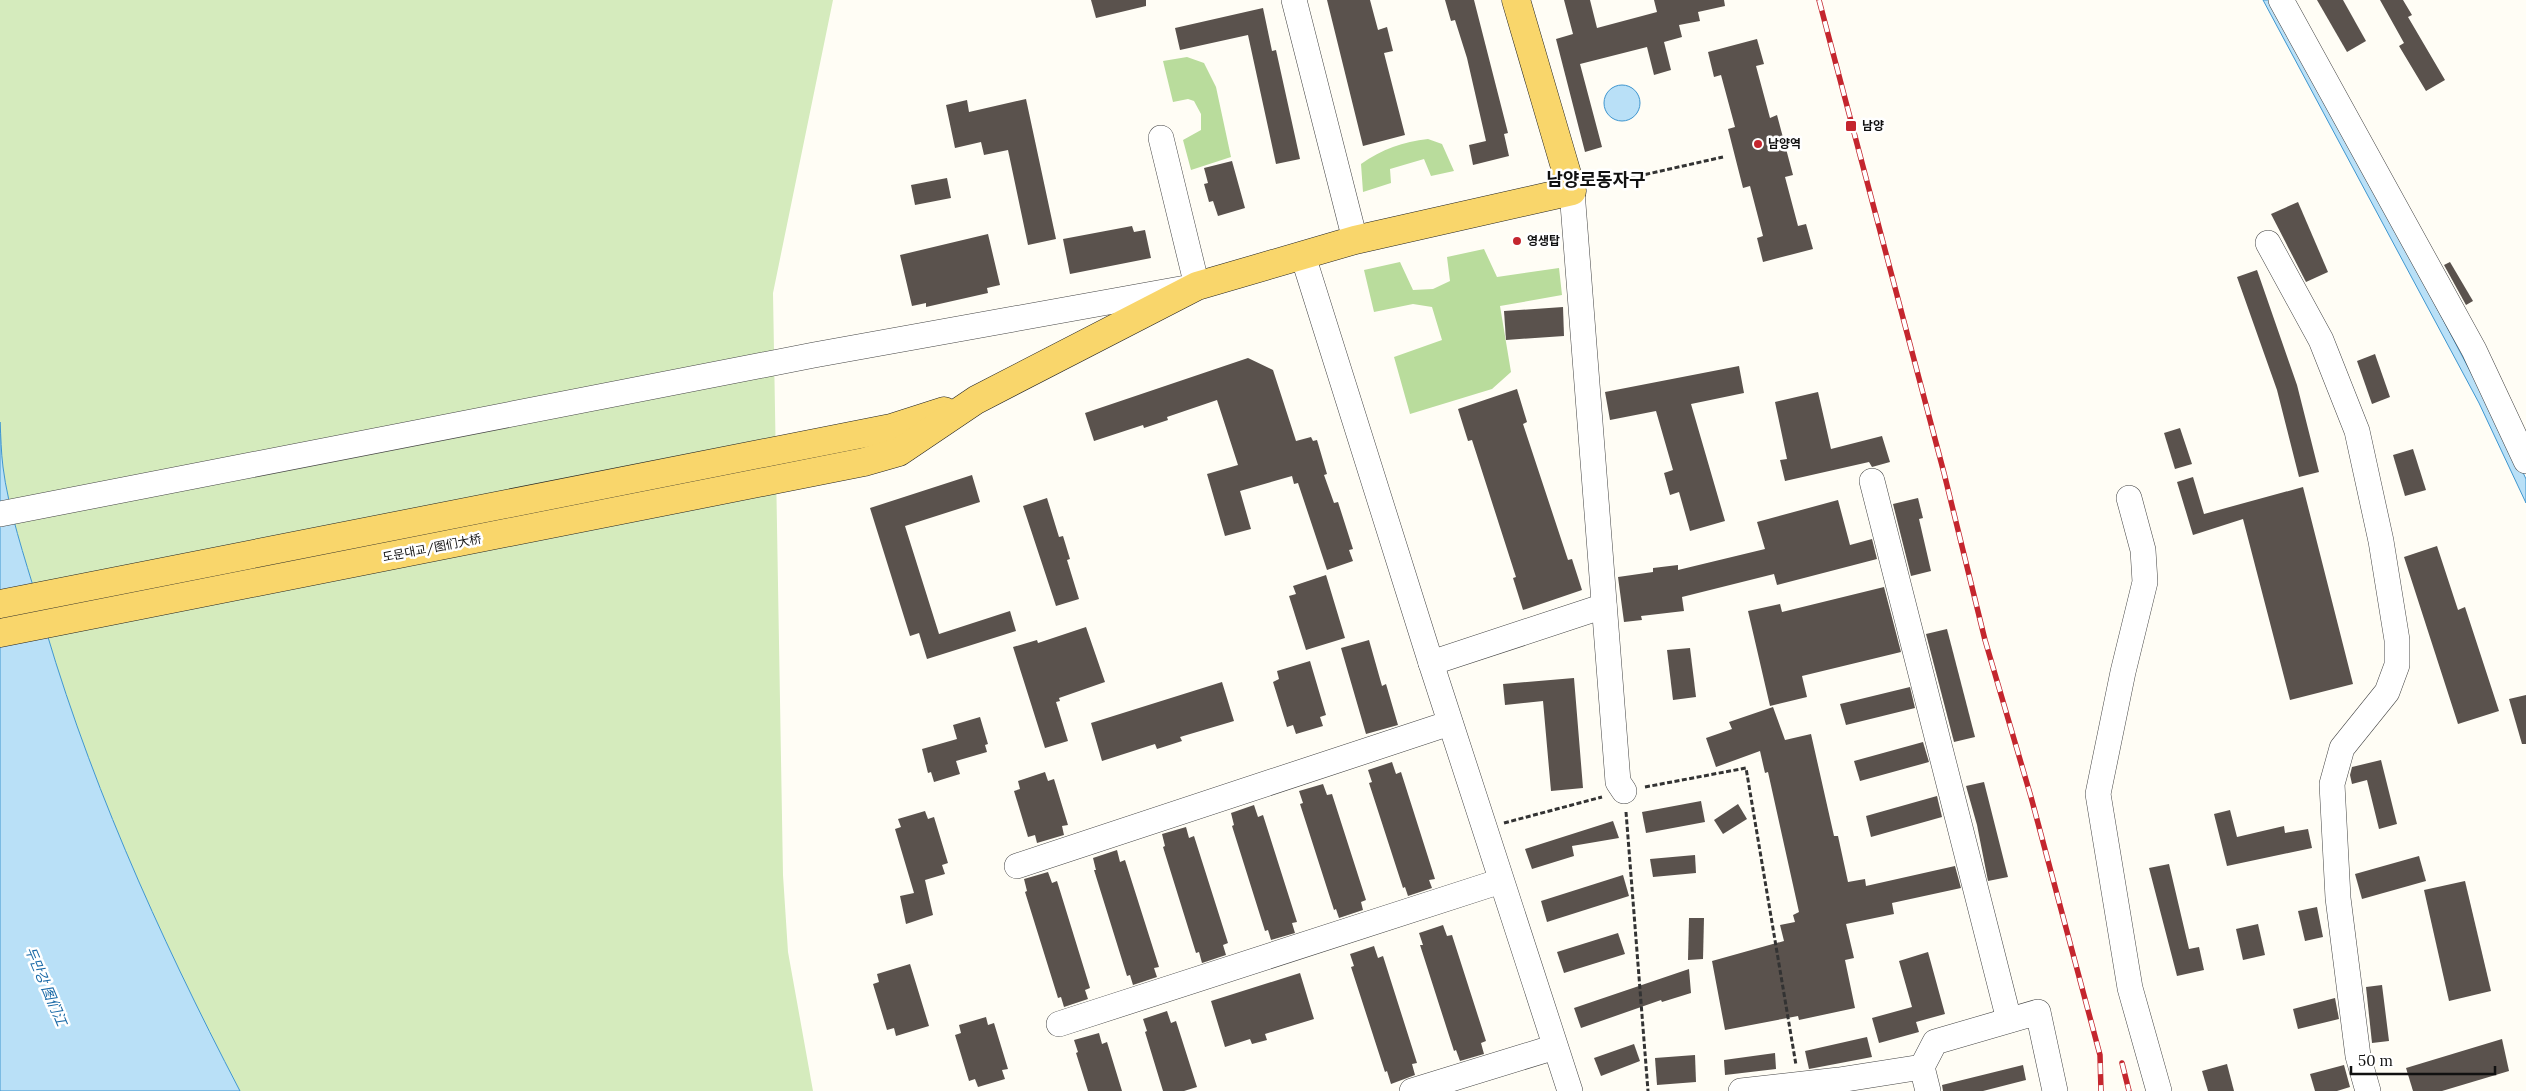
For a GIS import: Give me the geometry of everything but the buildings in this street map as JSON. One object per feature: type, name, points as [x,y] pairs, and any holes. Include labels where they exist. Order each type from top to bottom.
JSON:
[{"type":"main road","points":[[0,604],[891,428],[976,400],[1197,286],[1355,240],[1572,191],[1516,0]]},
{"type":"main road","name":"도문대교/图们大桥","points":[[0,633],[864,462],[899,452],[976,400]]},
{"type":"street","points":[[1294,0],[1355,240]]},
{"type":"street","points":[[2281,0],[2474,350],[2526,461]]},
{"type":"street","points":[[0,514],[814,355],[1197,286],[1161,138]]},
{"type":"street","points":[[1572,191],[1618,782],[1624,791]]},
{"type":"street","points":[[2268,243],[2321,340],[2357,431],[2381,541],[2397,640],[2397,666],[2387,692],[2342,748],[2332,784],[2338,898],[2358,1056],[2368,1091]]},
{"type":"street","points":[[1303,256],[1450,723],[1570,1091]]},
{"type":"street","points":[[1872,481],[2009,1020]]},
{"type":"street","points":[[2129,498],[2143,550],[2145,582],[2123,672],[2098,794],[2130,988],[2159,1091]]},
{"type":"street","points":[[1431,663],[1604,606]]},
{"type":"street","points":[[1017,866],[1450,723]]},
{"type":"street","points":[[1059,1024],[1502,881]]},
{"type":"street","points":[[1928,1091],[1922,1067],[1935,1042],[2038,1012],[2055,1091]]},
{"type":"street","points":[[1412,1091],[1556,1047]]},
{"type":"street","points":[[1741,1091],[1839,1080],[1922,1067]]},
{"type":"path","points":[[1572,191],[1723,158]]},
{"type":"path","points":[[1746,768],[1799,1083]]},
{"type":"path","points":[[1624,791],[1648,1091]]},
{"type":"green space","points":[[0,0],[833,0],[773,293],[783,875],[788,952],[813,1091],[240,1091],[180,972],[125,850],[100,788],[56,663],[22,550],[5,483],[0,422]]},
{"type":"green space","points":[[1187,57],[1204,63],[1216,87],[1231,157],[1191,170],[1183,140],[1201,130],[1201,114],[1194,101],[1188,99],[1173,102],[1163,61]]},
{"type":"green space","points":[[1428,139],[1442,144],[1454,171],[1431,176],[1424,159],[1390,169],[1391,183],[1363,192],[1361,164],[1393,147]]},
{"type":"green space","points":[[1484,249],[1497,277],[1559,268],[1562,295],[1500,306],[1511,372],[1492,389],[1410,414],[1394,357],[1442,340],[1432,307],[1413,304],[1374,312],[1364,270],[1400,262],[1413,290],[1433,289],[1450,281],[1447,257]]},
{"type":"water","points":[[2263,0],[2275,0],[2520,466],[2526,479],[2526,503],[2479,403]]},
{"type":"water","points":[[1622,85],[1629,86],[1635,90],[1639,96],[1639,110],[1635,116],[1629,120],[1622,121],[1615,120],[1609,116],[1605,110],[1604,103],[1605,96],[1609,90],[1615,86]]},
{"type":"water","name":"두만강 图们江","points":[[0,422],[5,483],[13,516],[56,663],[77,726],[125,850],[152,911],[180,972],[240,1091],[0,1091]]},
{"type":"railway","points":[[1819,0],[1944,473],[1985,640],[2031,797],[2100,1055],[2101,1091]]},
{"type":"railway","points":[[2122,1063],[2129,1091]]},
{"type":"place","name":"남양","points":[[1851,126]]},
{"type":"place","name":"남양역","points":[[1758,144]]},
{"type":"place","name":"영생탑","points":[[1517,241]]},
{"type":"district","name":"남양로동자구","points":[[1596,180]]}]
